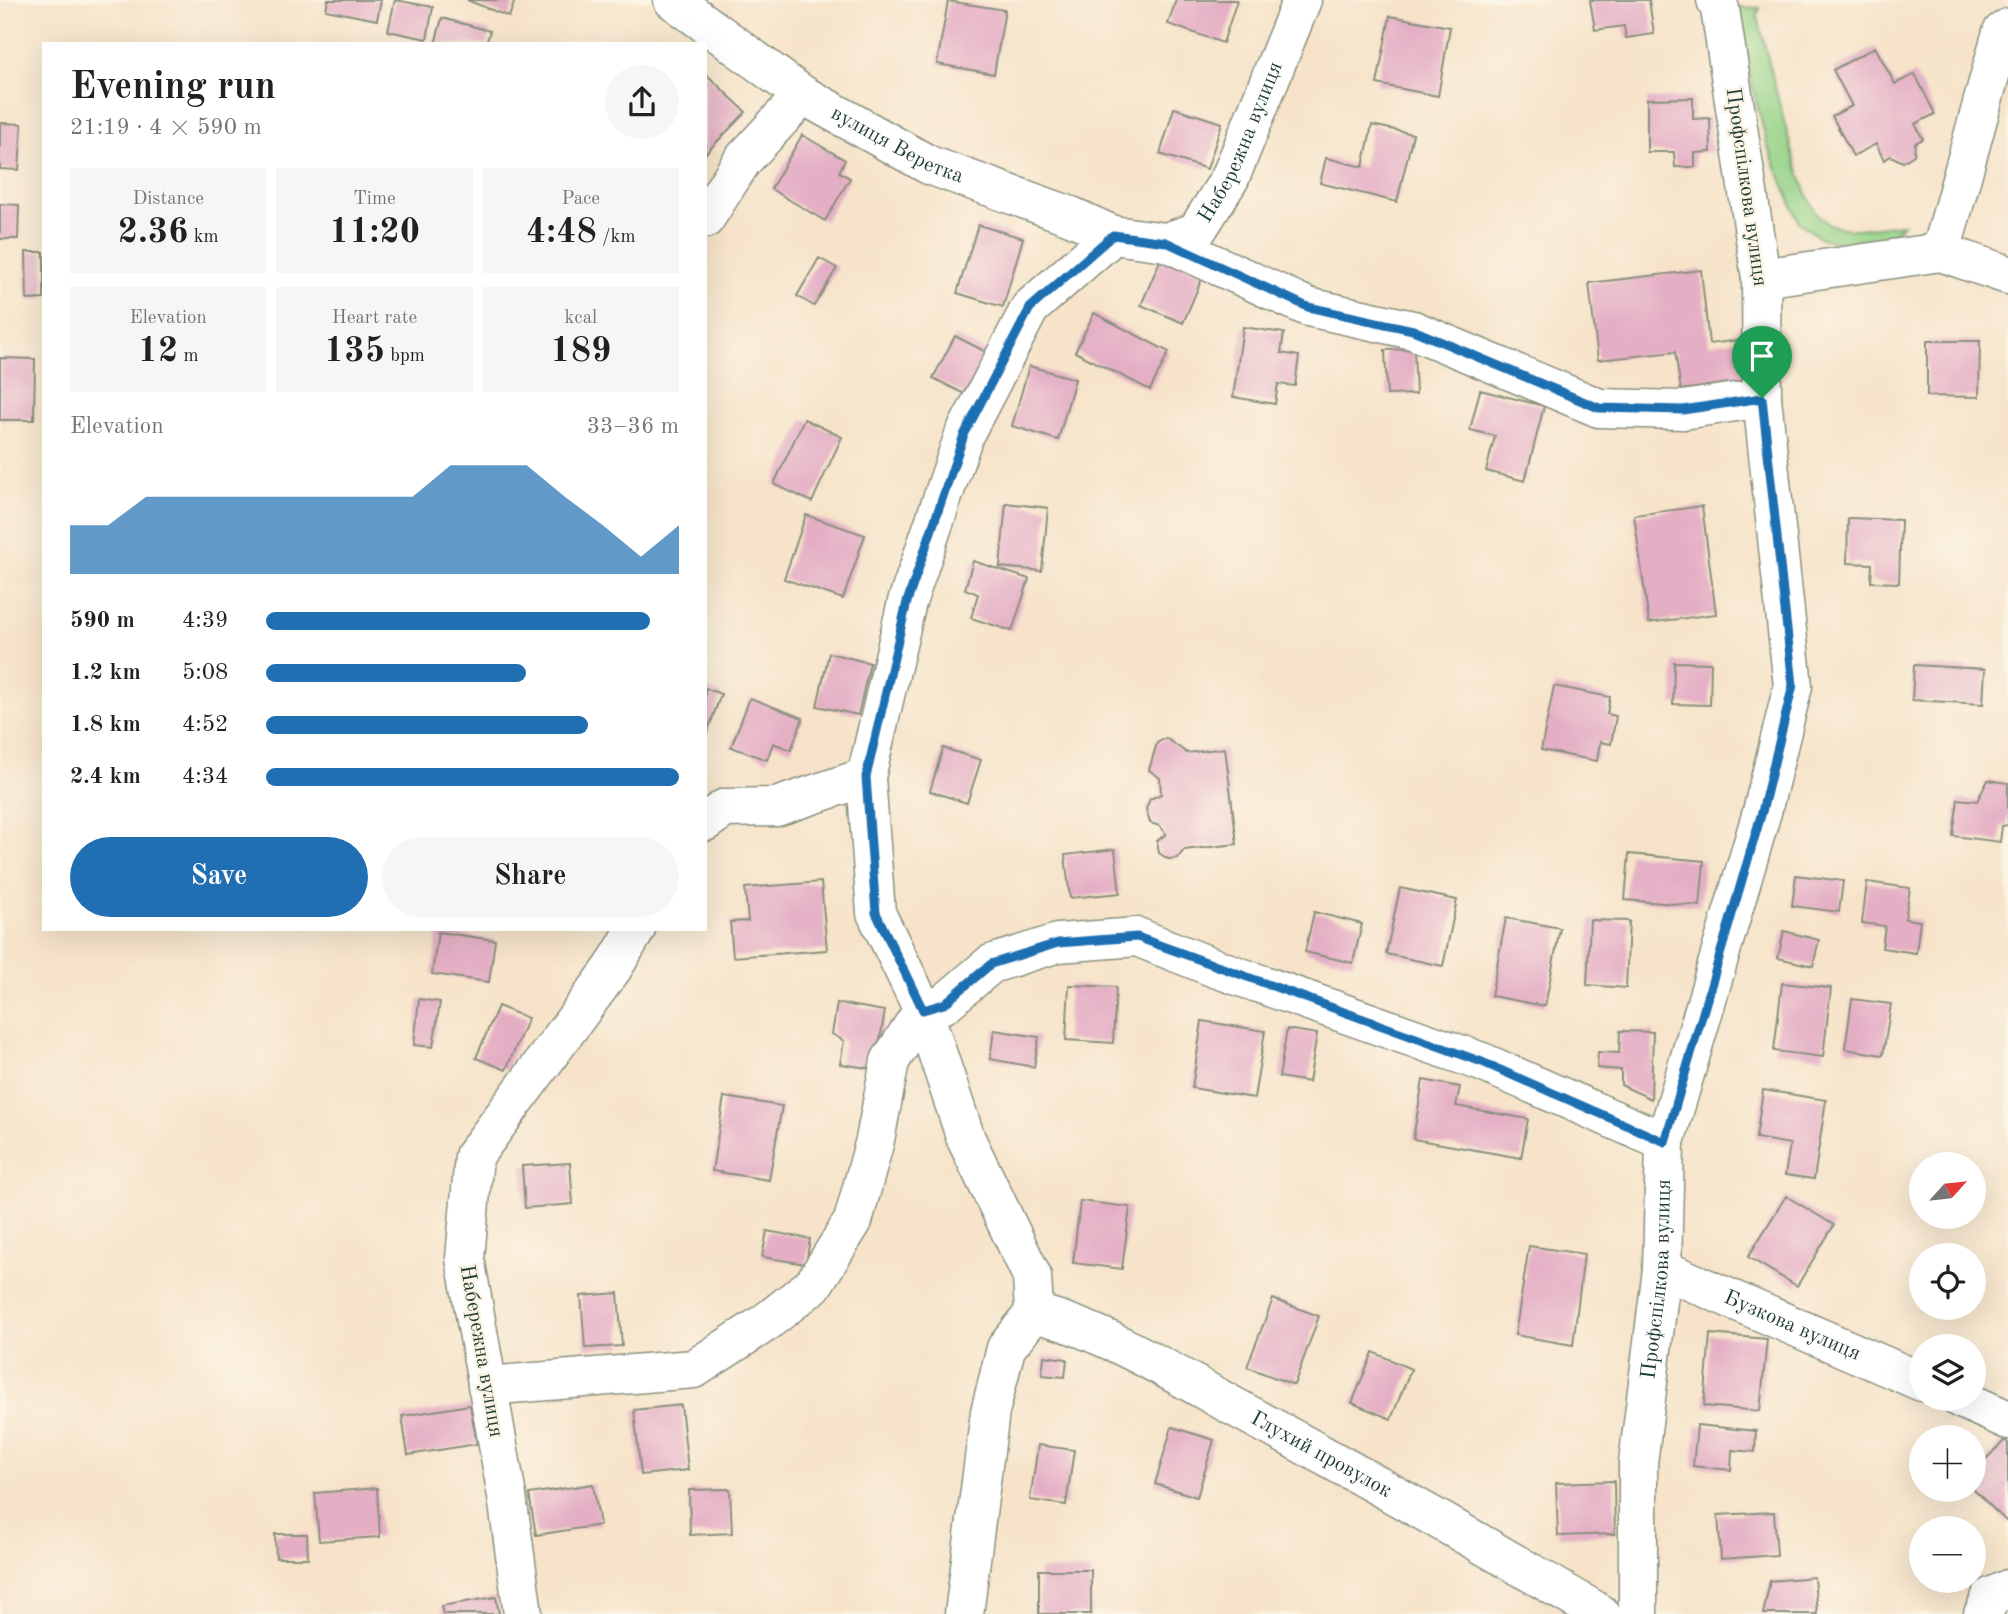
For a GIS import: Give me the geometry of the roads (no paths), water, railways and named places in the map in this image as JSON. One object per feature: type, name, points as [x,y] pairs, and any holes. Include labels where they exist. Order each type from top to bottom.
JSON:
[{"type":"street","name":"вулиця Веретка","points":[[673,0],[803,95],[929,165],[1141,240],[1308,307],[1413,330],[1599,408],[1683,410],[1762,398]]},
{"type":"street","name":"Набережна вулиця","points":[[866,777],[907,602],[964,435],[1030,308],[1141,240],[1196,232],[1230,178],[1302,0]]},
{"type":"street","name":"Профспілкова вулиця","points":[[1639,1614],[1638,1463],[1662,1269],[1665,1142],[1762,812],[1793,685],[1762,398],[1761,278],[1720,9],[1716,0]]},
{"type":"street","points":[[1941,252],[1998,46],[2002,33],[2008,28]]},
{"type":"street","points":[[707,216],[742,161],[803,95]]},
{"type":"street","points":[[1761,278],[1941,252],[2008,275]]},
{"type":"street","points":[[707,821],[725,808],[776,807],[866,777],[876,913],[923,1010],[966,1139],[1032,1276],[1034,1313],[1006,1348],[990,1412],[964,1614]]},
{"type":"street","name":"Набережна вулиця","points":[[523,1614],[465,1258],[467,1203],[474,1156],[613,968],[634,931]]},
{"type":"street","points":[[487,1386],[694,1369],[765,1323],[813,1285],[853,1221],[875,1140],[890,1061],[923,1010],[944,1004],[991,964],[1058,943],[1137,937],[1482,1062],[1665,1142]]},
{"type":"street","name":"Бузкова вулиця","points":[[1662,1269],[1909,1376]]},
{"type":"street","name":"Глухий провулок","points":[[1034,1313],[1064,1320],[1188,1381],[1437,1516],[1601,1614]]},
{"type":"street","points":[[1986,1410],[2008,1420]]},
{"type":"street","points":[[1983,1614],[1991,1597],[2008,1588]]}]
